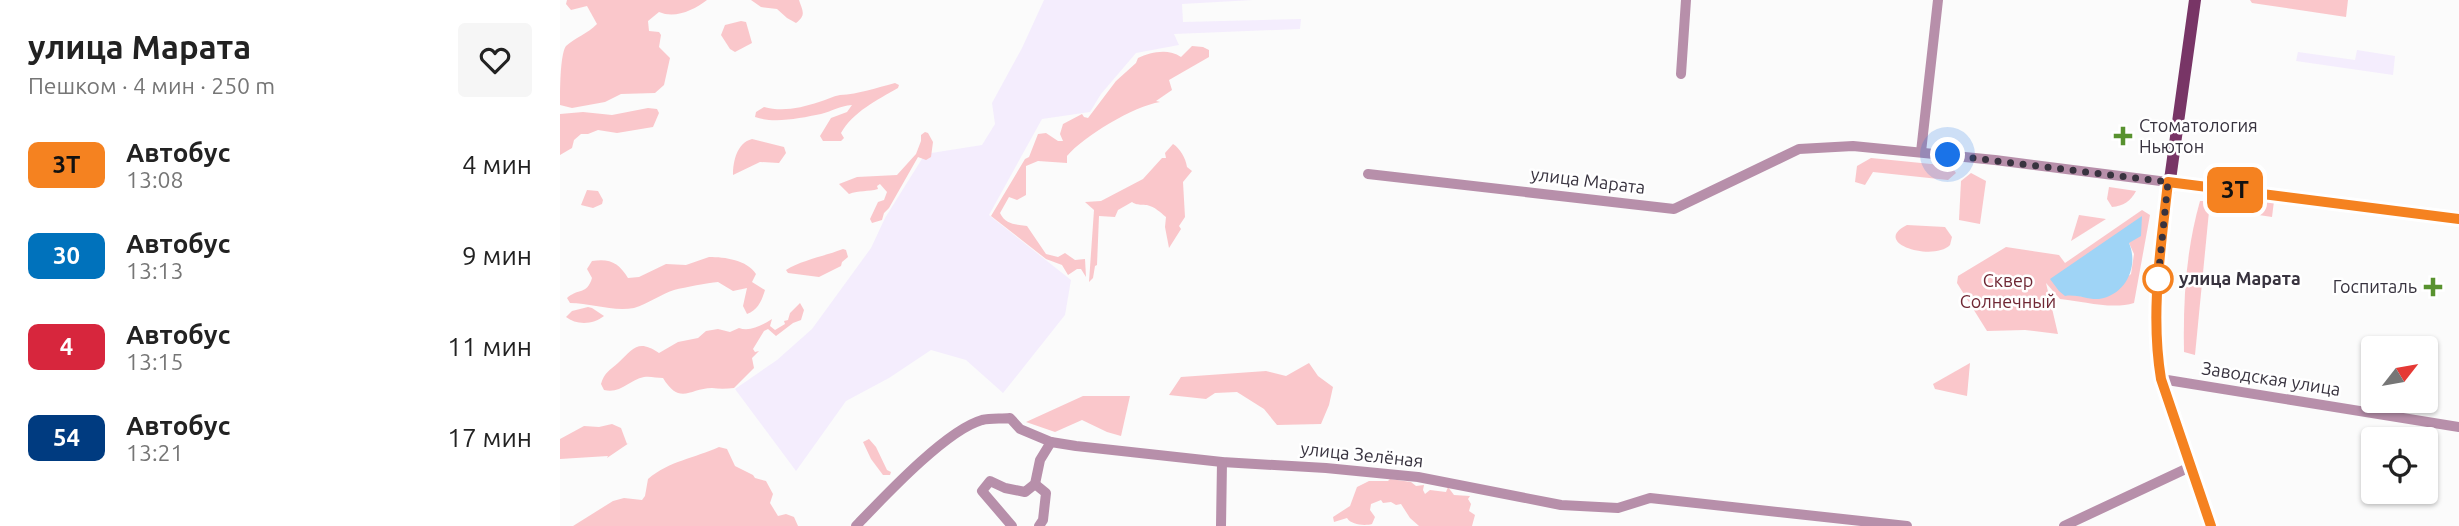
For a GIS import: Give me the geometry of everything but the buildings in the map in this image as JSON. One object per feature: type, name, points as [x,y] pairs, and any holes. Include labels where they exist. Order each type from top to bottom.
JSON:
[{"type":"main road","points":[[2195,0],[2168,182],[2155,320],[2161,379],[2211,526]]},
{"type":"street","points":[[1681,74],[1686,0]]},
{"type":"street","points":[[1921,152],[1938,0]]},
{"type":"street","name":"улица Марата","points":[[1368,174],[1674,209],[1799,149],[1838,145],[1921,152],[2459,219]]},
{"type":"street","name":"Заводская улица","points":[[2161,379],[2459,427]]},
{"type":"street","name":"улица Зелёная","points":[[856,526],[889,491],[954,434],[982,420],[1010,418],[1020,429],[1051,442],[1222,462],[1418,477],[1561,505],[1618,508],[1650,498],[1907,526]]},
{"type":"street","points":[[1012,526],[982,491],[990,481],[1005,488],[1025,492],[1035,484],[1040,460],[1051,442]]},
{"type":"street","points":[[1221,526],[1222,462]]},
{"type":"street","points":[[2064,526],[2190,467]]},
{"type":"street","points":[[1035,484],[1046,493],[1043,520],[1039,526]]},
{"type":"shaded area","points":[[1044,0],[1253,0],[1182,4],[1183,22],[1301,19],[1300,29],[1174,34],[1179,45],[1136,53],[1101,94],[1090,112],[1042,119],[989,215],[1071,280],[1065,315],[1003,393],[966,360],[931,350],[889,378],[846,401],[796,471],[735,389],[777,360],[812,329],[871,248],[885,218],[925,154],[982,145],[995,124],[992,103]]},
{"type":"shaded area","points":[[2357,50],[2395,56],[2393,75],[2296,61],[2298,52],[2355,60]]},
{"type":"green space","points":[[567,0],[707,0],[684,12],[659,12],[648,21],[649,31],[659,32],[659,47],[670,58],[664,85],[655,93],[621,94],[605,102],[572,108],[560,105],[564,50],[597,24],[587,6],[571,10],[566,4]]},
{"type":"green space","points":[[751,0],[799,0],[803,15],[796,23],[777,9],[761,7]]},
{"type":"green space","points":[[2250,0],[2348,0],[2346,17],[2252,3]]},
{"type":"green space","points":[[746,22],[752,43],[735,52],[721,35],[725,25]]},
{"type":"green space","points":[[1192,46],[1209,50],[1209,57],[1169,80],[1172,90],[1156,101],[1160,102],[1137,109],[1097,131],[1067,156],[1067,163],[1038,161],[1026,166],[1026,195],[1017,200],[1009,197],[1000,213],[1008,222],[1027,226],[1046,254],[1058,257],[1065,253],[1075,260],[1085,259],[1086,277],[1081,269],[1068,275],[1062,265],[1046,259],[991,216],[1025,159],[1029,157],[1038,134],[1046,133],[1058,141],[1063,141],[1060,134],[1063,124],[1082,114],[1088,118],[1116,81],[1138,58],[1159,52],[1181,57]]},
{"type":"green space","points":[[895,83],[899,85],[898,88],[866,107],[852,119],[841,133],[844,138],[841,141],[823,141],[820,136],[831,118],[847,112],[852,105],[796,119],[771,120],[755,117],[756,112],[764,107],[798,108]]},
{"type":"green space","points":[[648,108],[657,109],[659,113],[653,127],[617,133],[598,130],[581,134],[574,140],[572,148],[560,155],[560,114],[583,112],[612,115]]},
{"type":"green space","points":[[925,132],[933,142],[931,157],[926,160],[918,157],[882,220],[872,223],[870,219],[878,202],[884,200],[887,192],[880,184],[878,189],[849,194],[839,184],[857,177],[897,175],[916,154],[921,135]]},
{"type":"green space","points":[[752,139],[784,147],[786,153],[779,163],[760,162],[733,175],[739,148]]},
{"type":"green space","points":[[1173,144],[1192,171],[1183,182],[1185,217],[1179,226],[1181,229],[1169,248],[1166,217],[1152,207],[1132,202],[1118,210],[1115,217],[1099,216],[1097,265],[1089,282],[1094,210],[1085,202],[1101,201],[1143,179],[1162,158],[1166,158],[1165,153]]},
{"type":"green space","points":[[1871,158],[1951,166],[1956,173],[1948,180],[1873,172],[1865,185],[1855,182],[1857,166]]},
{"type":"green space","points":[[1971,173],[1986,181],[1980,224],[1959,220],[1961,181]]},
{"type":"green space","points":[[2109,187],[2136,191],[2126,202],[2112,207],[2107,199]]},
{"type":"green space","points":[[587,190],[598,191],[603,200],[602,204],[593,208],[581,205]]},
{"type":"green space","points":[[2215,192],[2274,201],[2272,217],[2213,208]]},
{"type":"green space","points":[[2200,201],[2210,201],[2195,355],[2184,352],[2184,313],[2186,275]]},
{"type":"green space","name":"Сквер Солнечный","points":[[2142,210],[2150,215],[2134,303],[2107,305],[2060,299],[2046,283],[2058,334],[2025,330],[1987,331],[1957,283],[1958,276],[2006,247],[2059,255],[2065,263]],"holes":[[[2142,216],[2129,243],[2134,254],[2131,274],[2098,299],[2073,295]]]},
{"type":"green space","points":[[2079,215],[2106,219],[2071,241]]},
{"type":"green space","points":[[1907,225],[1945,227],[1952,237],[1950,245],[1931,252],[1908,248],[1896,238],[1898,232]]},
{"type":"green space","points":[[843,249],[848,257],[841,266],[819,277],[788,273],[786,270],[806,261]]},
{"type":"green space","points":[[709,257],[735,260],[752,269],[756,274],[752,282],[765,290],[754,310],[747,314],[743,306],[747,288],[733,291],[718,282],[674,290],[626,309],[570,303],[567,298],[588,287],[592,278],[587,269],[592,261],[604,260],[613,263],[628,278],[639,277],[666,264],[686,265]]},
{"type":"green space","points":[[800,303],[804,310],[801,320],[776,336],[768,329],[764,331],[753,349],[755,352],[759,351],[752,358],[754,368],[734,388],[704,389],[686,394],[675,391],[663,378],[649,377],[610,391],[604,390],[601,384],[608,372],[637,347],[646,347],[659,353],[678,342],[698,338],[706,331],[718,329],[730,332],[739,328],[752,328],[772,319],[770,326],[775,330],[785,324],[784,321],[788,320],[790,313]]},
{"type":"green space","points":[[588,307],[604,316],[585,323],[566,317],[572,311]]},
{"type":"green space","points":[[1309,363],[1318,376],[1333,387],[1321,424],[1277,425],[1264,409],[1237,392],[1215,393],[1206,399],[1169,395],[1181,377],[1266,371],[1286,376]]},
{"type":"green space","points":[[1970,363],[1967,396],[1935,389],[1933,384]]},
{"type":"green space","points":[[1083,396],[1130,396],[1121,436],[1082,420],[1055,432],[1026,422]]},
{"type":"green space","points":[[612,424],[621,428],[627,444],[629,443],[607,458],[608,456],[560,459],[560,439],[584,426]]},
{"type":"green space","points":[[869,439],[887,470],[891,472],[890,475],[883,475],[871,459],[863,442]]},
{"type":"green space","points":[[719,447],[727,449],[735,466],[766,481],[773,494],[770,503],[778,516],[786,514],[794,517],[798,526],[573,526],[613,501],[624,498],[642,500],[648,479],[656,473]]},
{"type":"green space","points":[[1390,479],[1411,482],[1416,486],[1424,485],[1425,494],[1430,490],[1446,492],[1448,487],[1454,495],[1470,496],[1469,511],[1475,515],[1472,526],[1419,526],[1401,504],[1383,503],[1381,500],[1371,504],[1370,510],[1375,517],[1372,524],[1358,524],[1347,518],[1334,522],[1333,517],[1350,506],[1357,487],[1369,481]]},
{"type":"water","points":[[2142,216],[2141,236],[2129,243],[2132,252],[2131,270],[2123,286],[2099,299],[2065,296],[2059,291],[2050,279]]},
{"type":"bus line","name":"3Т","points":[[2211,526],[2161,379],[2158,359],[2155,320],[2168,182],[2459,219]]},
{"type":"place","name":"Стоматология Ньютон","points":[[2123,136]]},
{"type":"place","name":"улица Марата","points":[[2158,279]]},
{"type":"place","name":"Госпиталь","points":[[2433,287]]},
{"type":"route","points":[[1948,155],[2168,182],[2158,279]]}]
